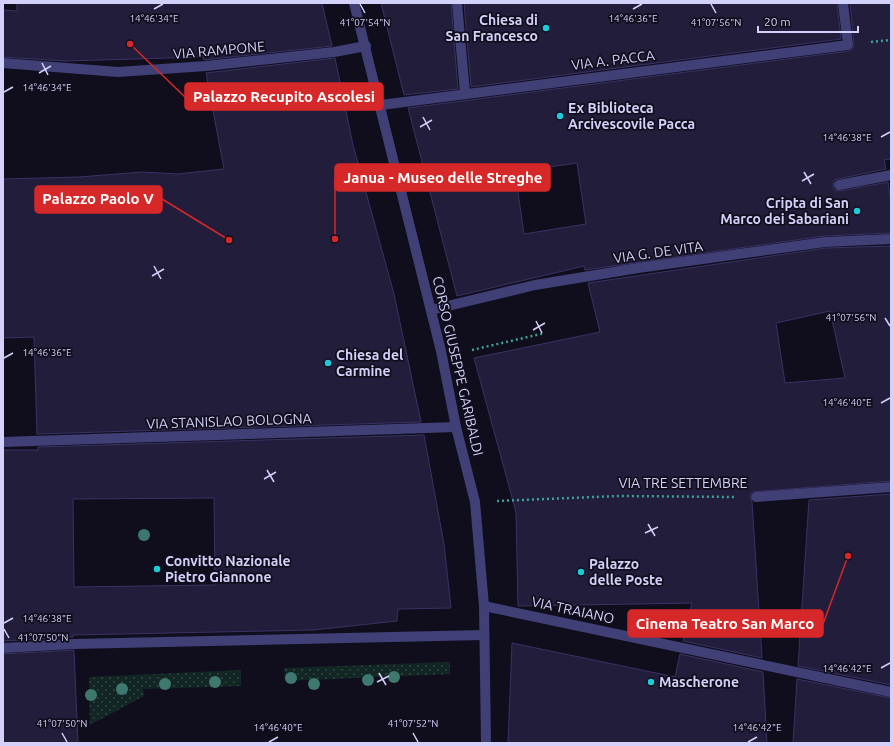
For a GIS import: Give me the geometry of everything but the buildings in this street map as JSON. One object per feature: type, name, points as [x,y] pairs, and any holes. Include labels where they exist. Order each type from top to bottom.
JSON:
[{"type":"street","name":"CORSO GIUSEPPE GARIBALDI","points":[[354,3],[381,105],[431,310],[456,427],[475,502],[484,606],[486,743]]},
{"type":"street","points":[[457,3],[465,93]]},
{"type":"street","name":"VIA A. PACCA","points":[[381,105],[848,45],[843,3]]},
{"type":"street","name":"VIA RAMPONE","points":[[3,63],[118,72],[206,66],[334,52],[366,46]]},
{"type":"street","points":[[839,185],[891,175]]},
{"type":"street","name":"VIA G. DE VITA","points":[[431,310],[535,285],[638,268],[825,242],[891,239]]},
{"type":"street","name":"VIA STANISLAO BOLOGNA","points":[[3,442],[456,427]]},
{"type":"street","name":"VIA TRE SETTEMBRE","points":[[756,497],[891,487]]},
{"type":"street","name":"VIA TRAIANO","points":[[484,606],[891,692]]},
{"type":"street","points":[[3,648],[73,644],[484,635]]},
{"type":"path","points":[[472,350],[545,333]]},
{"type":"path","name":"VIA TRE SETTEMBRE","points":[[475,502],[619,496],[756,497]]},
{"type":"green space","points":[[450,662],[450,674],[285,681],[284,668]]},
{"type":"green space","points":[[241,670],[241,686],[143,689],[144,696],[90,725],[89,677]]},
{"type":"place","name":"Chiesa di San Francesco","points":[[546,28]]},
{"type":"place","name":"Palazzo Recupito Ascolesi","points":[[130,44]]},
{"type":"place","name":"Ex Biblioteca Arcivescovile Pacca","points":[[560,116]]},
{"type":"place","name":"Cripta di San Marco dei Sabariani","points":[[857,211]]},
{"type":"place","name":"Janua - Museo delle Streghe","points":[[335,239]]},
{"type":"place","name":"Palazzo Paolo V","points":[[229,240]]},
{"type":"place","name":"Chiesa del Carmine","points":[[328,363]]},
{"type":"place","name":"Cinema Teatro San Marco","points":[[848,556]]},
{"type":"place","name":"Convitto Nazionale Pietro Giannone","points":[[157,569]]},
{"type":"place","name":"Palazzo delle Poste","points":[[581,572]]},
{"type":"place","name":"Mascherone","points":[[651,682]]}]
